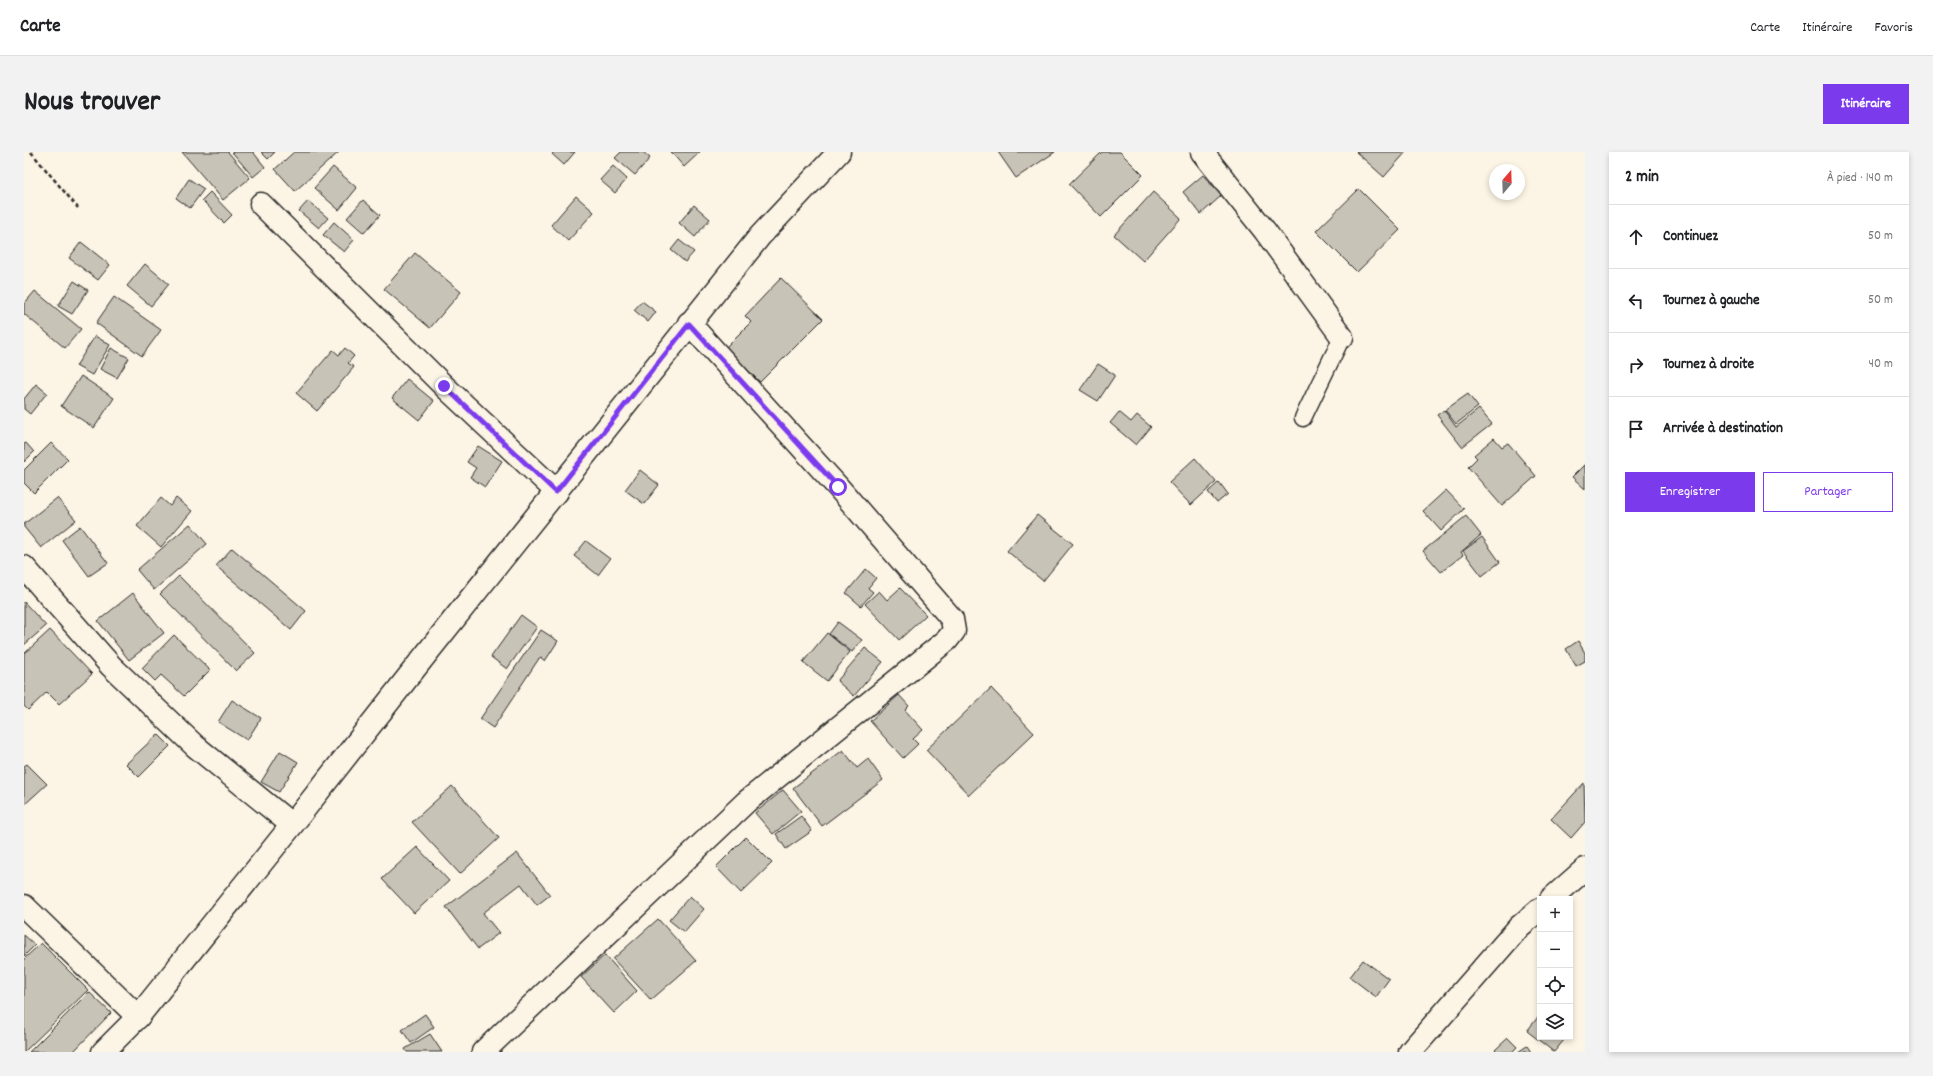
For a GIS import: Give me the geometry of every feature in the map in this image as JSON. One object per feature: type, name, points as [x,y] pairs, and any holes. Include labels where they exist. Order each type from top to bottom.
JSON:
[{"type":"street","points":[[103,1052],[138,1017],[760,236],[839,152]]},
{"type":"street","points":[[1202,152],[1265,231],[1342,337]]},
{"type":"street","points":[[261,204],[444,386],[556,492]]},
{"type":"street","points":[[483,1052],[746,802],[947,640],[954,630],[952,619],[844,493],[689,324]]},
{"type":"street","points":[[24,568],[116,672],[195,746],[292,825]]},
{"type":"street","points":[[1554,896],[1585,869]]},
{"type":"street","points":[[24,906],[138,1017]]},
{"type":"street","points":[[1410,1052],[1519,927],[1537,912]]},
{"type":"lane","points":[[1303,418],[1342,337]]},
{"type":"path","points":[[31,152],[78,208]]},
{"type":"building","points":[[182,152],[228,152],[250,178],[223,200]]},
{"type":"building","points":[[232,152],[253,152],[265,167],[253,177]]},
{"type":"building","points":[[261,152],[275,152],[268,159]]},
{"type":"building","points":[[294,152],[339,152],[295,191],[275,169]]},
{"type":"building","points":[[554,152],[575,152],[564,165],[552,154]]},
{"type":"building","points":[[621,152],[643,152],[650,158],[635,175],[615,158]]},
{"type":"building","points":[[671,152],[700,152],[684,167]]},
{"type":"building","points":[[998,152],[1055,152],[1016,178]]},
{"type":"building","points":[[1102,152],[1120,152],[1143,175],[1101,217],[1069,184]]},
{"type":"building","points":[[1356,152],[1406,152],[1384,177]]},
{"type":"building","points":[[613,166],[627,179],[615,193],[600,180]]},
{"type":"building","points":[[333,167],[357,188],[339,210],[314,188]]},
{"type":"building","points":[[1203,175],[1221,196],[1201,214],[1183,192]]},
{"type":"building","points":[[189,179],[204,189],[190,208],[176,198]]},
{"type":"building","points":[[1359,189],[1400,230],[1357,272],[1316,231]]},
{"type":"building","points":[[210,192],[232,215],[224,223],[202,200]]},
{"type":"building","points":[[1153,192],[1181,218],[1143,261],[1114,235]]},
{"type":"building","points":[[576,196],[594,212],[568,241],[551,225]]},
{"type":"building","points":[[363,200],[380,215],[364,233],[347,218]]},
{"type":"building","points":[[308,201],[328,218],[319,228],[299,211]]},
{"type":"building","points":[[694,205],[710,219],[695,237],[679,223]]},
{"type":"building","points":[[334,222],[354,240],[344,252],[323,235]]},
{"type":"building","points":[[679,240],[694,252],[685,262],[671,250]]},
{"type":"building","points":[[81,242],[110,265],[98,280],[69,258]]},
{"type":"building","points":[[415,253],[461,292],[430,328],[384,289]]},
{"type":"building","points":[[145,264],[169,284],[151,306],[127,286]]},
{"type":"building","points":[[781,278],[823,319],[760,382],[725,348],[751,322],[745,316]]},
{"type":"building","points":[[74,281],[88,290],[72,314],[58,306]]},
{"type":"building","points":[[35,291],[81,329],[65,348],[24,314],[24,304]]},
{"type":"building","points":[[114,297],[161,330],[142,356],[96,323]]},
{"type":"building","points":[[642,301],[656,312],[648,322],[634,310]]},
{"type":"building","points":[[95,336],[110,345],[92,375],[76,366]]},
{"type":"building","points":[[111,348],[129,358],[117,378],[100,369]]},
{"type":"building","points":[[345,348],[354,356],[348,363],[354,367],[317,411],[296,393],[333,350],[339,355]]},
{"type":"building","points":[[1098,364],[1115,375],[1098,401],[1080,390]]},
{"type":"building","points":[[81,376],[114,398],[94,428],[61,406]]},
{"type":"building","points":[[407,379],[434,401],[419,420],[392,398]]},
{"type":"building","points":[[36,384],[47,393],[30,414],[24,409],[24,399]]},
{"type":"building","points":[[1468,394],[1478,407],[1456,424],[1445,410]]},
{"type":"building","points":[[1479,409],[1492,424],[1462,447],[1437,415],[1444,410],[1456,427]]},
{"type":"building","points":[[1119,412],[1131,422],[1137,415],[1151,427],[1136,445],[1110,423]]},
{"type":"building","points":[[1494,438],[1502,447],[1508,443],[1536,476],[1502,506],[1468,467],[1477,458],[1474,455]]},
{"type":"building","points":[[26,443],[34,452],[24,462],[24,444]]},
{"type":"building","points":[[51,443],[68,459],[34,493],[24,483],[24,470]]},
{"type":"building","points":[[478,446],[502,461],[485,487],[470,477],[476,468],[467,462]]},
{"type":"building","points":[[1195,458],[1216,482],[1191,505],[1169,482]]},
{"type":"building","points":[[1585,464],[1585,489],[1572,477]]},
{"type":"building","points":[[640,470],[659,485],[644,504],[625,490]]},
{"type":"building","points":[[1219,482],[1228,494],[1217,503],[1208,492]]},
{"type":"building","points":[[1446,490],[1464,509],[1441,531],[1423,511]]},
{"type":"building","points":[[57,498],[76,520],[41,548],[24,527],[24,524]]},
{"type":"building","points":[[161,498],[170,506],[176,498],[192,511],[161,547],[137,526]]},
{"type":"building","points":[[1037,515],[1073,544],[1043,581],[1007,551]]},
{"type":"building","points":[[1466,516],[1481,535],[1461,552],[1463,555],[1441,572],[1423,551]]},
{"type":"building","points":[[190,524],[207,544],[154,590],[137,570]]},
{"type":"building","points":[[80,526],[108,563],[89,576],[62,540]]},
{"type":"building","points":[[1482,537],[1500,562],[1482,576],[1463,551]]},
{"type":"building","points":[[586,541],[610,559],[598,575],[574,556]]},
{"type":"building","points":[[232,548],[306,611],[291,630],[216,566]]},
{"type":"building","points":[[866,569],[876,578],[868,588],[873,592],[861,606],[846,593]]},
{"type":"building","points":[[179,576],[255,653],[236,671],[160,594]]},
{"type":"building","points":[[900,588],[926,615],[899,640],[865,604],[879,591],[887,600]]},
{"type":"building","points":[[133,593],[164,633],[129,660],[98,621]]},
{"type":"building","points":[[24,602],[46,626],[24,645]]},
{"type":"building","points":[[521,615],[537,627],[507,669],[491,657]]},
{"type":"building","points":[[838,622],[862,640],[852,652],[829,634]]},
{"type":"building","points":[[50,630],[92,674],[59,704],[47,692],[28,710],[24,706],[24,654]]},
{"type":"building","points":[[541,630],[558,641],[545,661],[540,657],[493,728],[480,719]]},
{"type":"building","points":[[827,633],[850,652],[827,681],[803,662]]},
{"type":"building","points":[[174,635],[210,670],[184,696],[161,675],[155,681],[142,668]]},
{"type":"building","points":[[1578,641],[1585,653],[1585,661],[1576,666],[1566,649]]},
{"type":"building","points":[[865,648],[883,662],[854,696],[837,681]]},
{"type":"building","points":[[991,688],[1034,733],[969,795],[926,750]]},
{"type":"building","points":[[899,695],[909,706],[905,710],[923,730],[913,739],[918,744],[903,758],[870,721]]},
{"type":"building","points":[[232,700],[261,718],[247,740],[218,722]]},
{"type":"building","points":[[158,734],[170,746],[139,777],[126,764]]},
{"type":"building","points":[[843,750],[857,768],[868,759],[883,780],[822,826],[793,788]]},
{"type":"building","points":[[280,751],[298,762],[279,792],[261,782]]},
{"type":"building","points":[[27,764],[47,784],[24,805],[24,766]]},
{"type":"building","points":[[1584,783],[1585,822],[1571,838],[1551,819]]},
{"type":"building","points":[[452,786],[499,838],[460,874],[412,822]]},
{"type":"building","points":[[783,790],[801,811],[773,834],[755,813]]},
{"type":"building","points":[[801,816],[812,831],[786,849],[776,834]]},
{"type":"building","points":[[746,837],[772,863],[741,893],[716,867]]},
{"type":"building","points":[[417,847],[449,881],[414,913],[382,879]]},
{"type":"building","points":[[517,853],[550,895],[537,905],[521,884],[483,913],[499,933],[478,949],[446,907]]},
{"type":"building","points":[[690,896],[704,909],[684,932],[669,920]]},
{"type":"building","points":[[658,919],[696,961],[651,1000],[613,959]]},
{"type":"building","points":[[24,935],[35,945],[24,956]]},
{"type":"building","points":[[41,943],[88,990],[24,1052],[24,959]]},
{"type":"building","points":[[605,955],[637,991],[614,1013],[581,977]]},
{"type":"building","points":[[1363,960],[1389,979],[1376,997],[1350,977]]},
{"type":"building","points":[[89,992],[111,1013],[73,1052],[29,1052]]},
{"type":"building","points":[[425,1014],[434,1027],[411,1043],[402,1030]]},
{"type":"building","points":[[1537,1018],[1537,1039],[1527,1031]]},
{"type":"building","points":[[430,1034],[442,1052],[407,1052],[405,1049]]},
{"type":"building","points":[[1508,1038],[1517,1047],[1512,1052],[1497,1052],[1495,1050]]},
{"type":"building","points":[[1539,1040],[1564,1040],[1554,1052]]},
{"type":"building","points":[[1527,1046],[1531,1052],[1518,1052]]},
{"type":"route","points":[[444,386],[556,492],[689,324],[838,487]]}]
